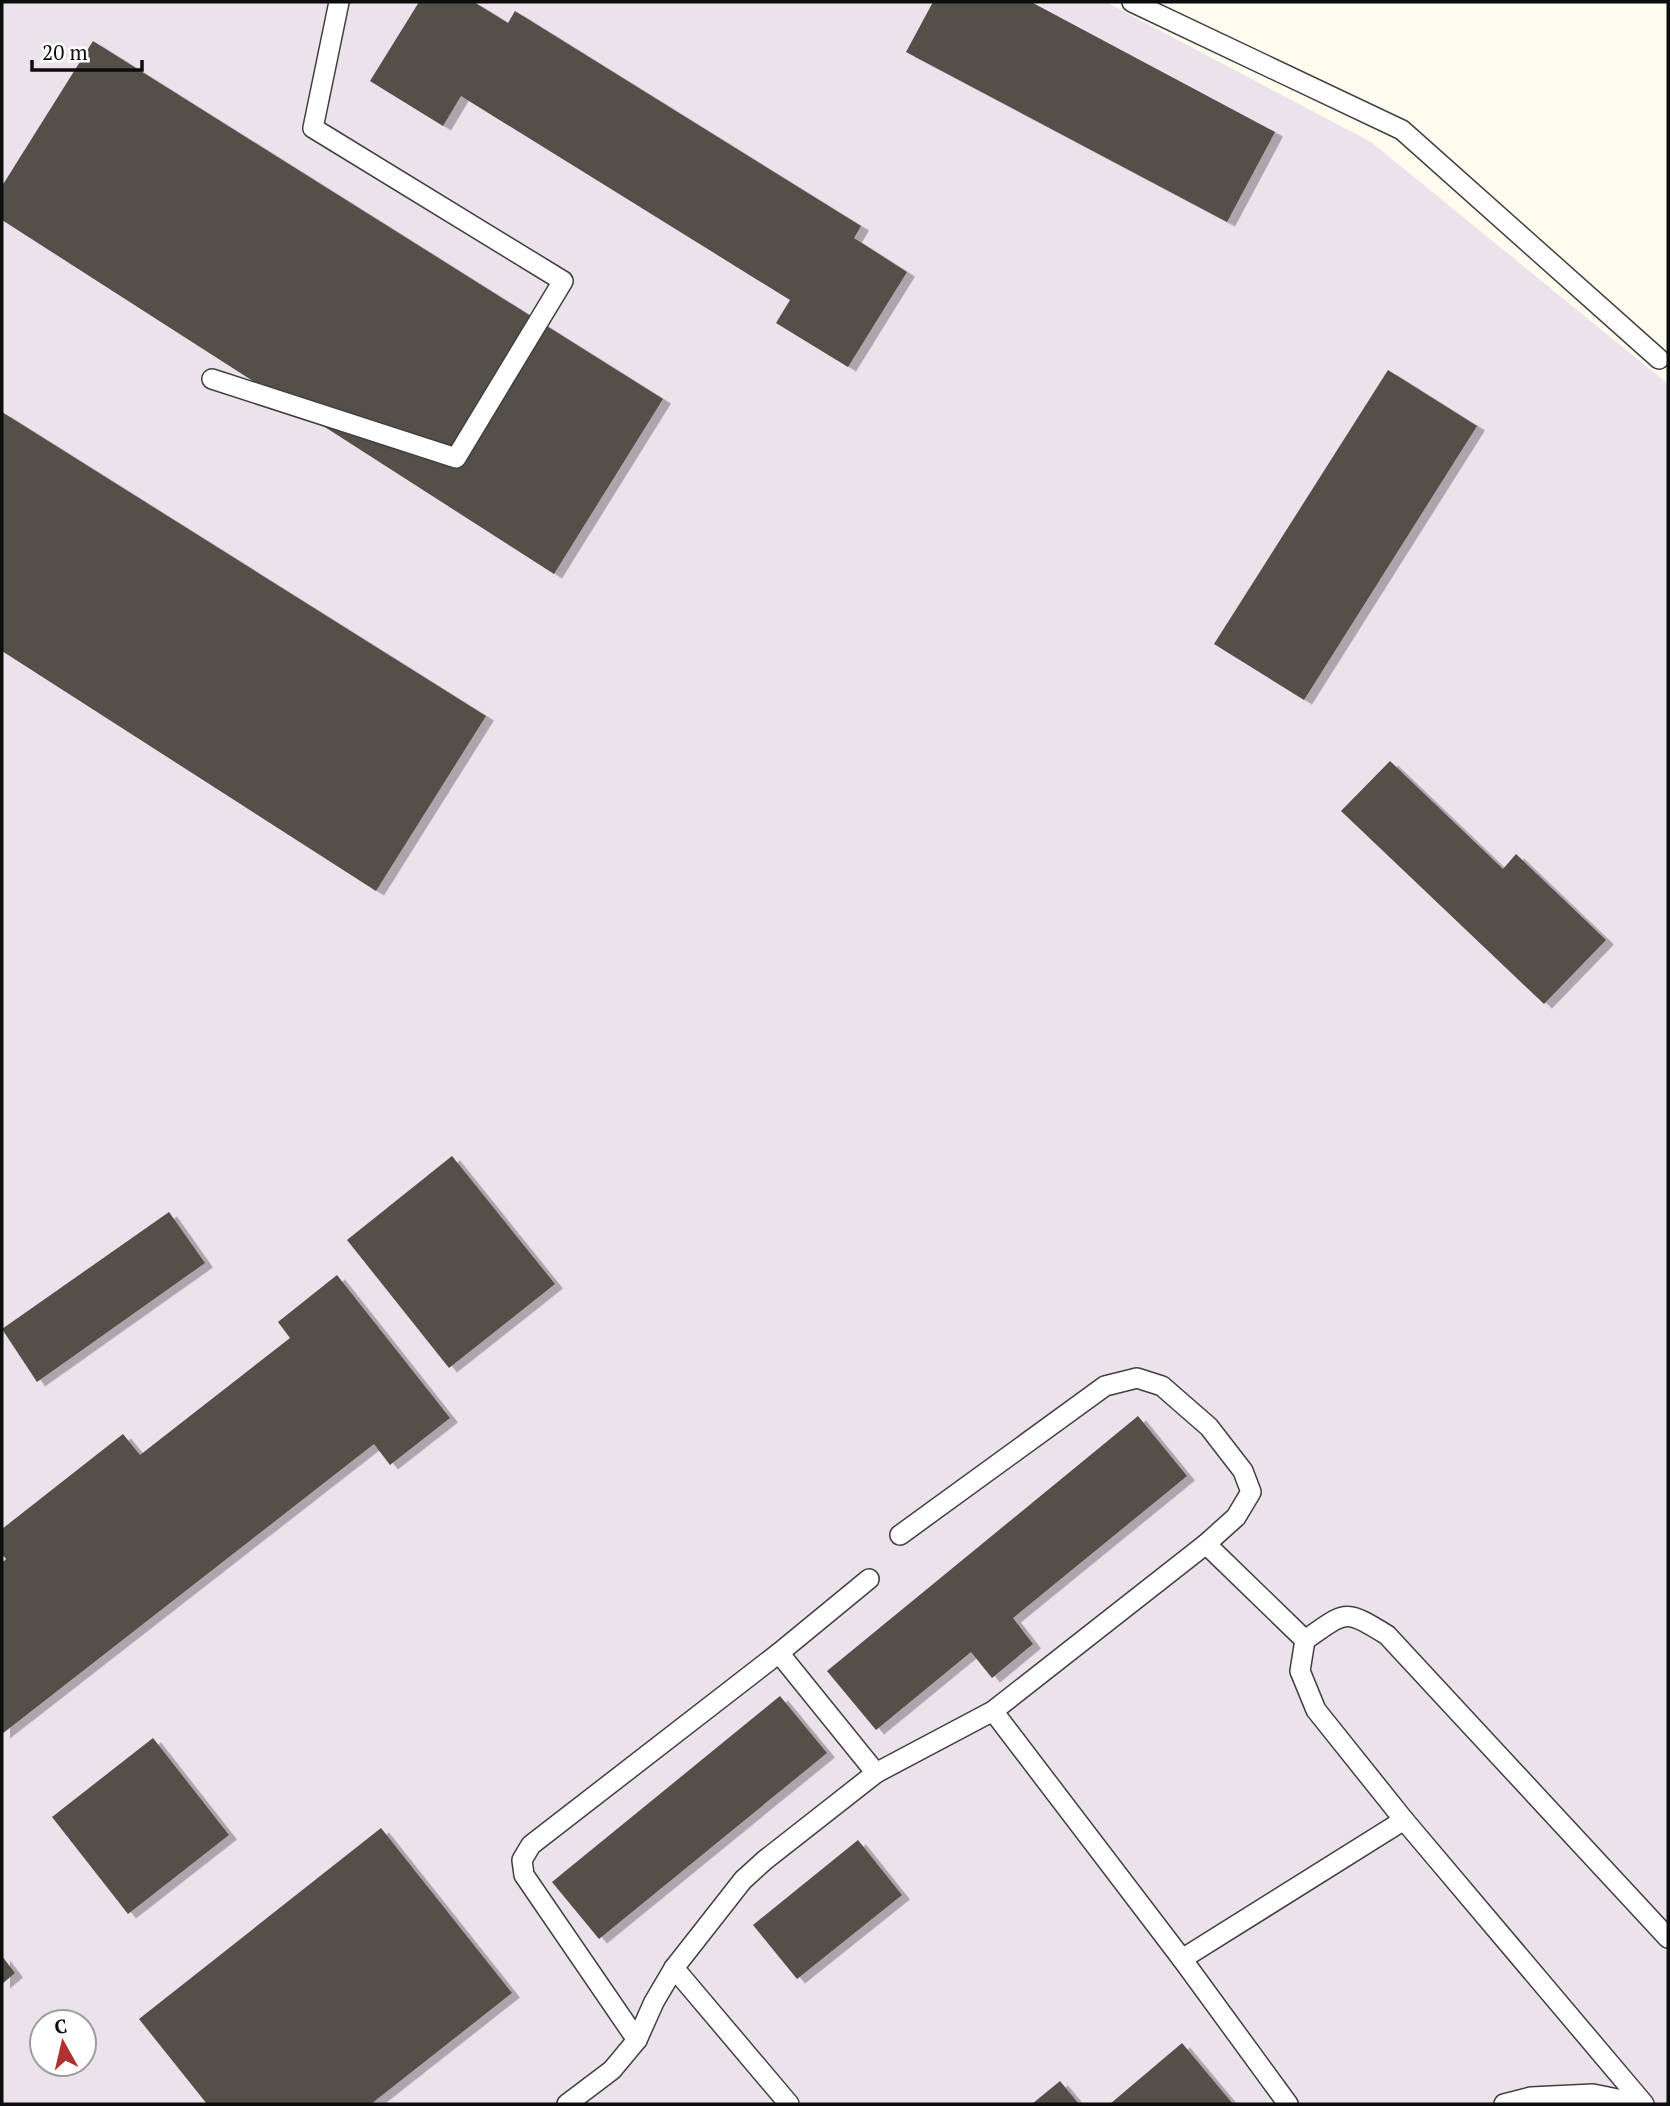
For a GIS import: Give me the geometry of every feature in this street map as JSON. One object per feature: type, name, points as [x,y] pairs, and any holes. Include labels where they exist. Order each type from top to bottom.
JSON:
[{"type":"lane","points":[[212,379],[456,458],[563,281],[313,128],[339,2]]},
{"type":"lane","points":[[1132,2],[1402,130],[1659,359]]},
{"type":"lane","points":[[567,2104],[612,2070],[637,2040],[654,2002],[674,1968],[743,1880],[876,1773],[993,1711],[1206,1544],[1236,1517],[1251,1492],[1243,1471],[1209,1427],[1162,1387],[1137,1378],[1105,1387],[900,1535]]},
{"type":"lane","points":[[1206,1544],[1305,1640]]},
{"type":"lane","points":[[637,2040],[524,1875],[522,1860],[531,1845],[779,1653],[869,1578]]},
{"type":"lane","points":[[1643,2104],[1404,1820],[1316,1710],[1300,1671],[1305,1640],[1338,1617],[1356,1616],[1387,1635],[1668,1938]]},
{"type":"lane","points":[[779,1653],[876,1773]]},
{"type":"lane","points":[[993,1711],[1182,1959],[1288,2104]]},
{"type":"lane","points":[[1182,1959],[1404,1820]]},
{"type":"lane","points":[[674,1968],[789,2104]]},
{"type":"lane","points":[[1504,2104],[1531,2097],[1593,2094],[1643,2104]]},
{"type":"shaded area","points":[[2,2],[1106,2],[1371,142],[1668,384],[1668,2104],[2,2104]]},
{"type":"building","points":[[419,2],[474,2],[508,23],[515,11],[861,226],[854,238],[907,272],[848,367],[776,323],[790,300],[461,96],[443,126],[370,81]]},
{"type":"building","points":[[933,2],[1031,2],[1275,132],[1227,222],[906,52]]},
{"type":"building","points":[[93,41],[663,399],[554,574],[2,220],[2,186]]},
{"type":"building","points":[[1388,370],[1477,426],[1304,700],[1214,644]]},
{"type":"building","points":[[2,412],[486,716],[376,891],[2,651]]},
{"type":"building","points":[[1390,761],[1503,869],[1516,854],[1606,940],[1544,1004],[1341,811]]},
{"type":"building","points":[[452,1156],[555,1284],[449,1368],[347,1240]]},
{"type":"building","points":[[169,1212],[205,1263],[37,1382],[2,1329]]},
{"type":"building","points":[[337,1275],[450,1418],[390,1465],[374,1444],[2,1734],[2,1563],[6,1559],[2,1554],[2,1529],[123,1434],[140,1455],[290,1338],[278,1322]]},
{"type":"building","points":[[1138,1416],[1187,1476],[1013,1618],[1033,1644],[992,1678],[971,1652],[876,1730],[827,1671]]},
{"type":"building","points":[[780,1696],[827,1753],[599,1939],[552,1882]]},
{"type":"building","points":[[153,1738],[229,1835],[128,1914],[52,1817]]},
{"type":"building","points":[[381,1828],[512,1993],[371,2104],[207,2104],[139,2019]]},
{"type":"building","points":[[858,1840],[902,1895],[797,1979],[753,1925]]},
{"type":"building","points":[[2,1956],[15,1973],[2,1984]]},
{"type":"building","points":[[1182,2043],[1233,2104],[1110,2104]]},
{"type":"building","points":[[1060,2081],[1079,2104],[1032,2104]]}]
